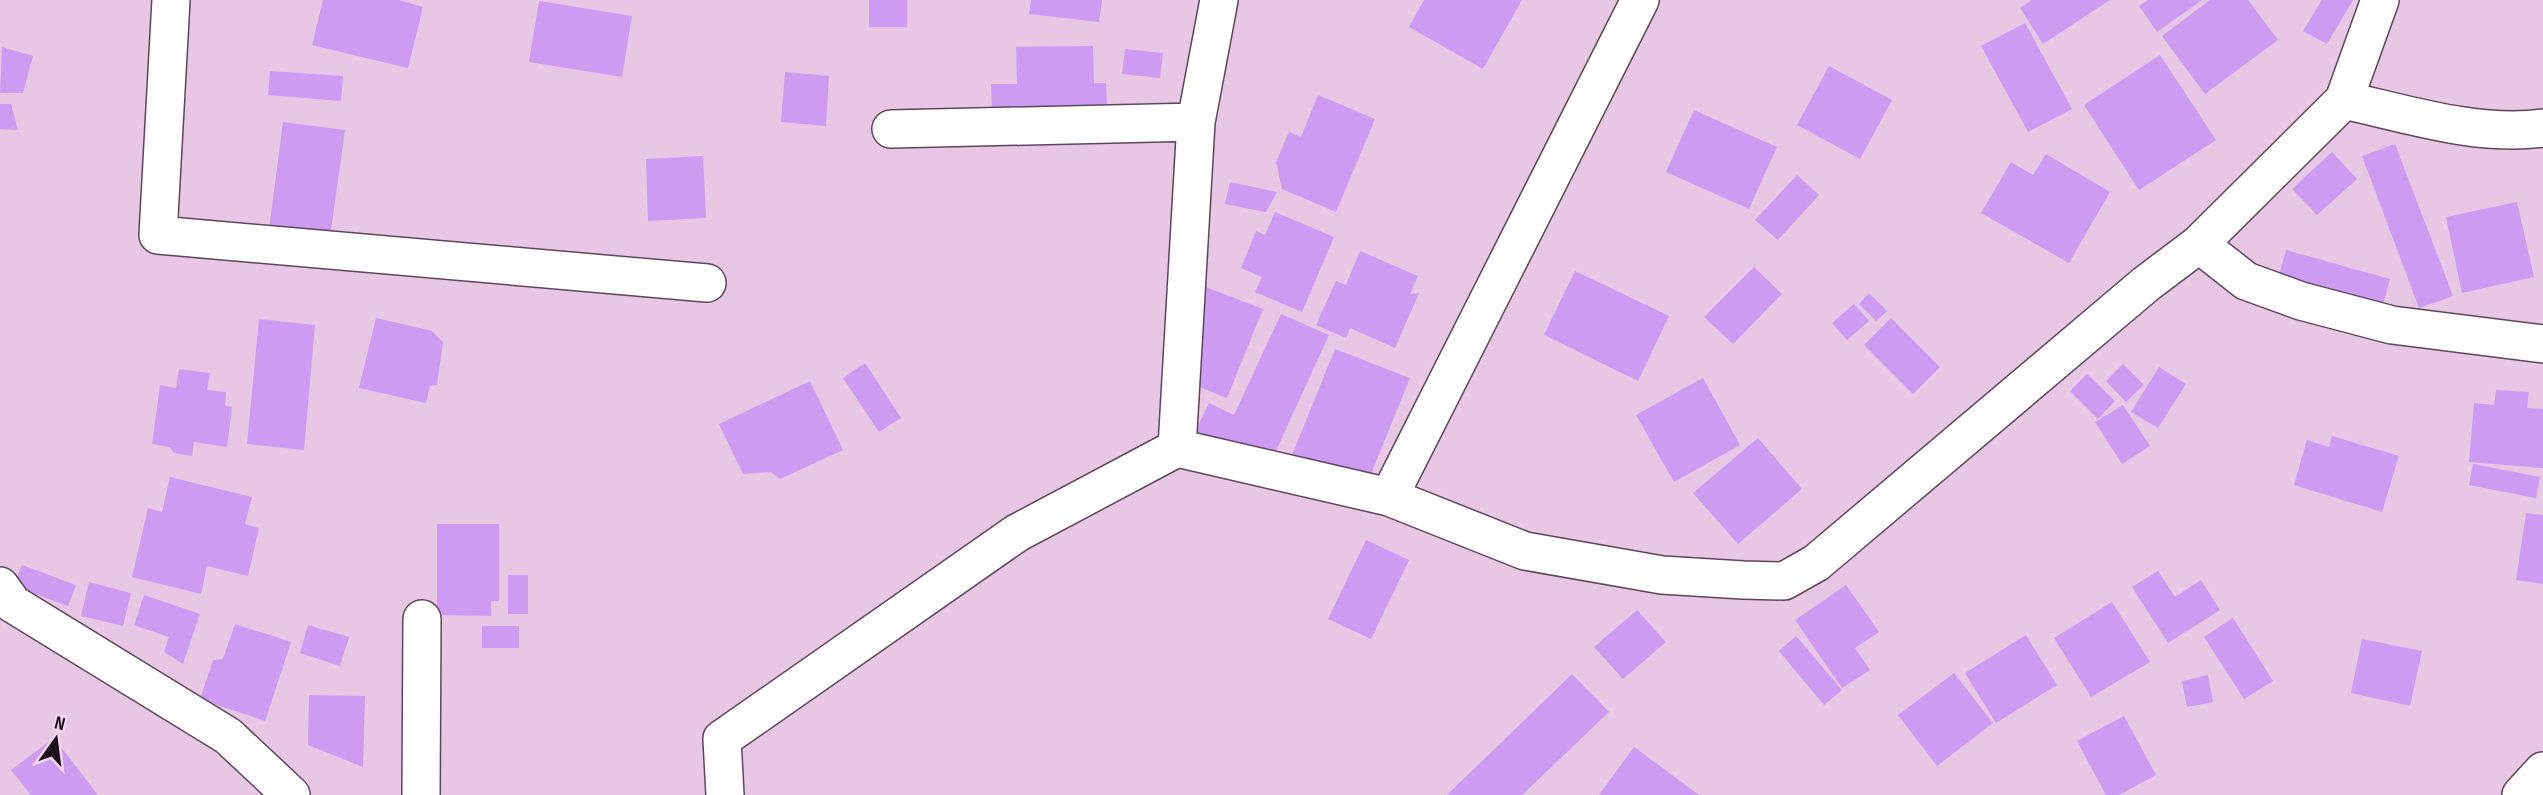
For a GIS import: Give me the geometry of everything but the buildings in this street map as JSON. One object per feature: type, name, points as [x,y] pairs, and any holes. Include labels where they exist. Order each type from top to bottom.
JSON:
[{"type":"street","points":[[171,0],[158,235],[707,283]]},
{"type":"street","points":[[1177,448],[1196,122],[1219,0]]},
{"type":"street","points":[[1389,498],[1640,0]]},
{"type":"street","points":[[725,795],[722,739],[1017,533],[1177,448],[1389,498],[1525,551],[1662,575],[1784,581],[1816,563],[2146,284],[2199,244],[2344,100],[2380,0]]},
{"type":"street","points":[[2344,100],[2445,122],[2523,131],[2543,128]]},
{"type":"street","points":[[891,129],[1196,122]]},
{"type":"street","points":[[2199,244],[2246,281],[2301,301],[2392,325],[2543,344]]},
{"type":"street","points":[[0,586],[13,604],[228,736],[291,795]]},
{"type":"street","points":[[421,795],[422,618]]},
{"type":"street","points":[[2522,795],[2543,771]]}]
